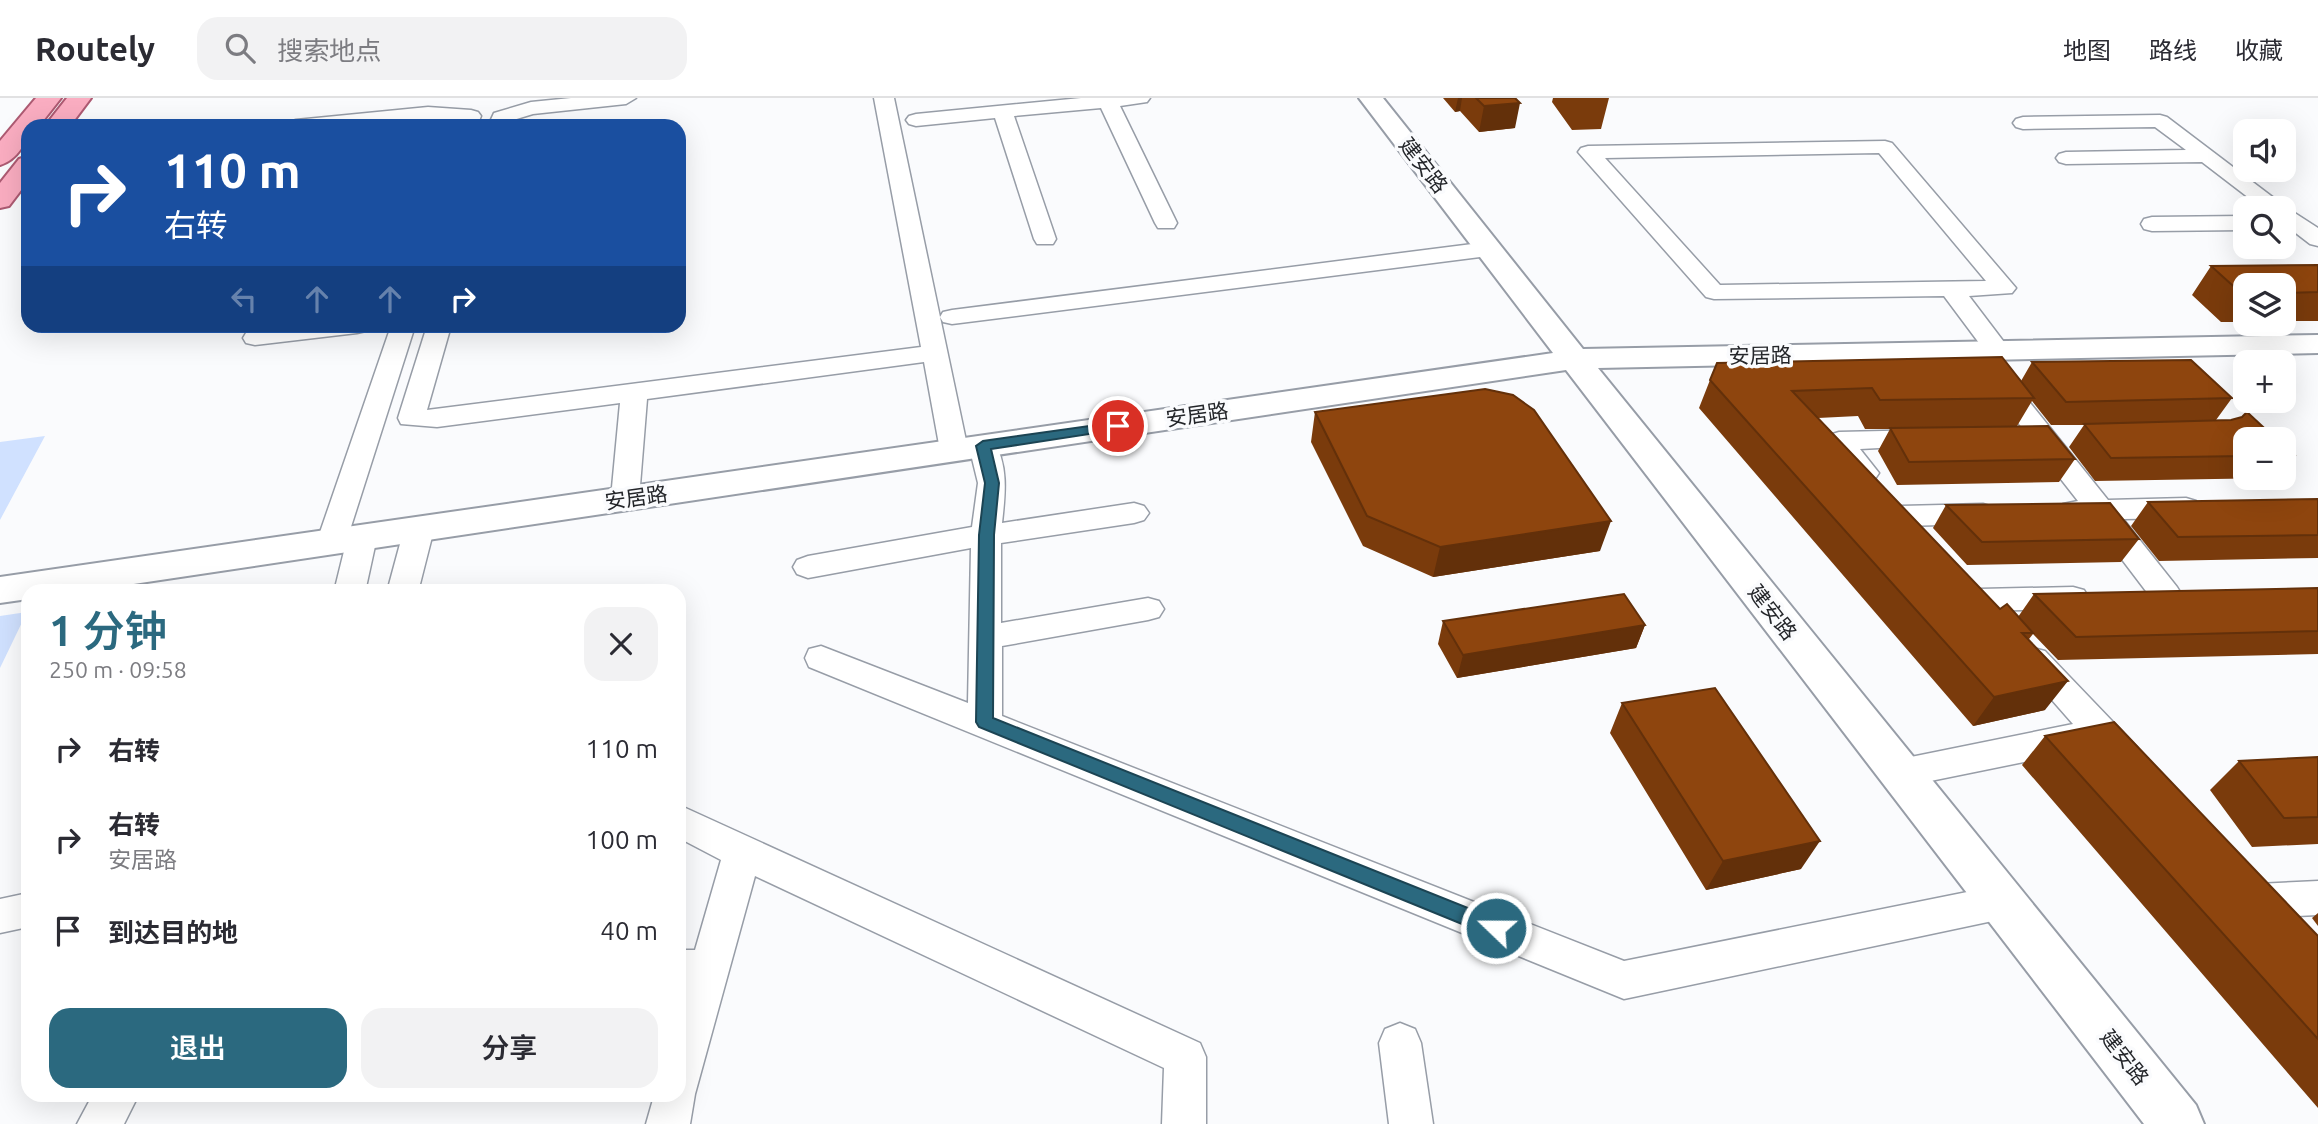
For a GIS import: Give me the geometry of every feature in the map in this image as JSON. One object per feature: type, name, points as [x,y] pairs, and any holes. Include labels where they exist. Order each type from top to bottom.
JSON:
[{"type":"main road","points":[[32,119],[49,98]]},
{"type":"main road","points":[[62,119],[79,98]]},
{"type":"main road","points":[[0,158],[21,132]]},
{"type":"main road","points":[[0,200],[21,173]]},
{"type":"street","points":[[500,119],[531,108],[626,98]]},
{"type":"street","points":[[884,98],[934,353],[969,448],[992,483],[986,535],[988,637],[985,722]]},
{"type":"street","points":[[916,120],[1140,98]]},
{"type":"street","name":"建安路","points":[[1371,98],[2177,1124]]},
{"type":"street","points":[[1108,101],[1166,223]]},
{"type":"street","points":[[1003,111],[1045,239]]},
{"type":"street","points":[[367,119],[428,113],[471,116],[470,119]]},
{"type":"street","points":[[2023,123],[2160,121],[2260,196]]},
{"type":"street","points":[[1885,147],[2004,288],[1951,289],[1714,292],[1587,152],[1885,147]]},
{"type":"street","points":[[2066,158],[2207,156]]},
{"type":"street","points":[[2152,224],[2233,223]]},
{"type":"street","points":[[2296,225],[2318,239]]},
{"type":"street","points":[[952,317],[1488,249]]},
{"type":"street","points":[[1951,289],[1986,351],[2056,437],[2100,510],[2180,595],[2113,597],[1971,591],[2148,782]]},
{"type":"street","points":[[255,338],[298,333]]},
{"type":"street","points":[[349,584],[347,539],[401,333]]},
{"type":"street","points":[[437,333],[411,418],[437,419],[934,353]]},
{"type":"street","name":"安居路","points":[[41,584],[1574,359],[2314,347]]},
{"type":"street","points":[[625,499],[634,393]]},
{"type":"street","points":[[1927,544],[1839,441],[2056,437]]},
{"type":"street","points":[[2047,512],[2212,507]]},
{"type":"street","points":[[808,566],[1134,513]]},
{"type":"street","points":[[1901,516],[2007,513]]},
{"type":"street","points":[[404,584],[419,529]]},
{"type":"street","name":"安居路","points":[[0,590],[21,587]]},
{"type":"street","points":[[988,637],[1149,609]]},
{"type":"street","points":[[821,658],[1624,980],[2002,902]]},
{"type":"street","points":[[1900,773],[2103,732]]},
{"type":"street","points":[[686,824],[742,853],[1185,1057],[1184,1124]]},
{"type":"street","points":[[686,1030],[694,969],[742,853]]},
{"type":"street","points":[[2283,930],[2248,891],[2318,898]]},
{"type":"street","points":[[0,916],[21,912]]},
{"type":"street","points":[[1400,1043],[1411,1124]]},
{"type":"street","points":[[99,1124],[112,1102]]},
{"type":"street","points":[[668,1124],[674,1102]]},
{"type":"shaded area","points":[[45,436],[0,520],[0,442]]},
{"type":"shaded area","points":[[21,613],[21,624],[0,668],[0,616]]},
{"type":"building","points":[[1476,98],[1515,98],[1520,103],[1484,106]]},
{"type":"building","points":[[2318,265],[2318,292],[2296,293],[2296,273],[2233,273],[2233,286],[2211,266]]},
{"type":"building","points":[[2002,357],[2034,398],[1880,400],[1872,388],[1792,391],[2000,609],[2007,604],[2033,633],[2022,633],[2068,681],[1994,697],[1710,380],[1717,363]]},
{"type":"building","points":[[2191,360],[2232,398],[2066,402],[2032,362]]},
{"type":"building","points":[[1485,389],[1513,395],[1534,410],[1611,521],[1440,547],[1367,516],[1315,412]]},
{"type":"building","points":[[2248,413],[2263,427],[2233,427],[2233,456],[2111,458],[2084,424],[2231,420]]},
{"type":"building","points":[[2048,426],[2075,459],[1909,462],[1890,428]]},
{"type":"building","points":[[2318,499],[2318,535],[2178,537],[2148,502]]},
{"type":"building","points":[[2110,503],[2139,539],[1982,542],[1946,505]]},
{"type":"building","points":[[2318,588],[2318,631],[2076,637],[2034,594]]},
{"type":"building","points":[[1624,594],[1645,625],[1463,655],[1443,621]]},
{"type":"building","points":[[1715,688],[1820,841],[1723,861],[1622,703]]},
{"type":"building","points":[[2114,722],[2318,936],[2318,1039],[2045,736]]},
{"type":"building","points":[[2318,757],[2318,817],[2284,818],[2239,761]]},
{"type":"route","points":[[1118,426],[983,446],[992,483],[986,535],[988,637],[985,722],[1496,928]]}]
